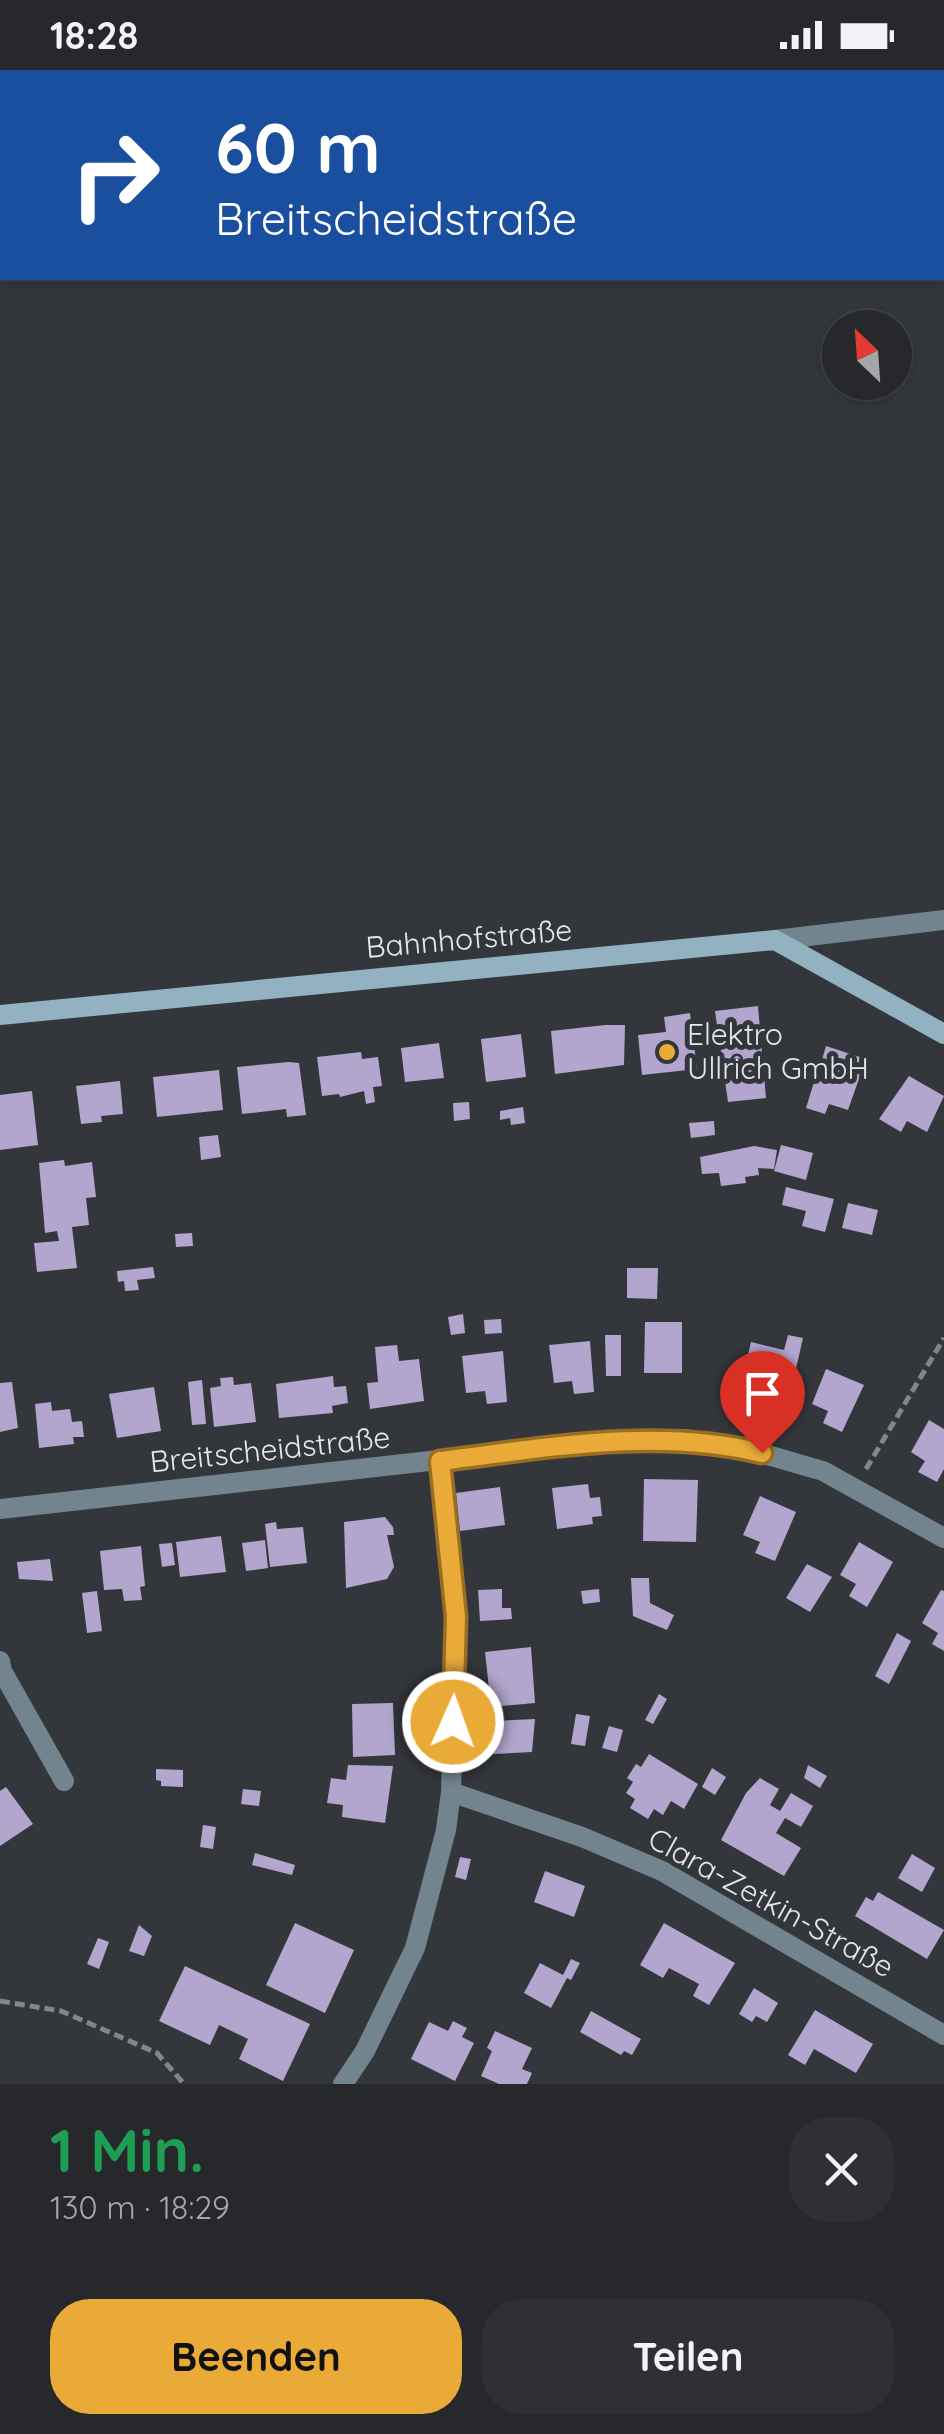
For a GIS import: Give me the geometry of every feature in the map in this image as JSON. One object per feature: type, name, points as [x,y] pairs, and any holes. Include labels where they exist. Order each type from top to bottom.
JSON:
[{"type":"main road","name":"Bahnhofstraße","points":[[0,1015],[775,940]]},
{"type":"main road","points":[[775,940],[944,1034]]},
{"type":"street","name":"Bahnhofstraße","points":[[775,940],[944,920]]},
{"type":"street","name":"Breitscheidstraße","points":[[0,1510],[582,1444],[684,1439],[786,1459],[856,1487],[944,1538]]},
{"type":"street","points":[[343,2084],[365,2051],[415,1948],[446,1830],[451,1792],[456,1617],[440,1461]]},
{"type":"street","points":[[0,1661],[64,1781]]},
{"type":"street","name":"Clara-Zetkin-Straße","points":[[451,1792],[582,1837],[662,1872],[944,2035]]},
{"type":"path","points":[[856,1487],[944,1338]]},
{"type":"path","points":[[0,2002],[60,2011],[158,2053],[184,2084]]},
{"type":"building","points":[[758,1006],[766,1098],[728,1102],[715,1011]]},
{"type":"building","name":"Elektro Ullrich GmbH","points":[[690,1013],[697,1069],[642,1075],[638,1035],[666,1032],[664,1017]]},
{"type":"building","points":[[625,1025],[624,1065],[555,1074],[551,1031]]},
{"type":"building","points":[[521,1034],[526,1077],[486,1082],[481,1039]]},
{"type":"building","points":[[439,1043],[444,1078],[405,1082],[401,1048]]},
{"type":"building","points":[[826,1046],[866,1059],[848,1110],[829,1104],[825,1114],[806,1108],[814,1082],[804,1079],[811,1060],[821,1063]]},
{"type":"building","points":[[361,1052],[362,1059],[378,1057],[382,1086],[373,1087],[375,1102],[366,1104],[364,1091],[340,1097],[322,1096],[317,1057]]},
{"type":"building","points":[[299,1063],[306,1115],[287,1117],[286,1109],[242,1114],[237,1067]]},
{"type":"building","points":[[219,1070],[223,1110],[157,1117],[153,1077]]},
{"type":"building","points":[[909,1076],[944,1096],[927,1132],[907,1121],[901,1132],[879,1119]]},
{"type":"building","points":[[120,1081],[123,1114],[101,1116],[102,1122],[81,1124],[76,1086]]},
{"type":"building","points":[[32,1091],[38,1145],[0,1150],[0,1095]]},
{"type":"building","points":[[469,1102],[470,1119],[454,1121],[453,1103]]},
{"type":"building","points":[[523,1107],[525,1123],[511,1125],[510,1118],[500,1120],[500,1111]]},
{"type":"building","points":[[714,1121],[715,1135],[691,1138],[689,1123]]},
{"type":"building","points":[[218,1135],[221,1157],[201,1160],[199,1137]]},
{"type":"building","points":[[781,1145],[813,1153],[806,1180],[774,1171]]},
{"type":"building","points":[[754,1146],[777,1150],[774,1169],[758,1168],[759,1175],[745,1177],[746,1183],[721,1186],[719,1173],[702,1174],[700,1157]]},
{"type":"building","points":[[64,1160],[65,1166],[92,1162],[96,1197],[86,1198],[89,1225],[72,1227],[77,1268],[37,1272],[34,1243],[59,1241],[57,1231],[45,1233],[39,1163]]},
{"type":"building","points":[[786,1187],[834,1199],[825,1232],[802,1226],[806,1211],[782,1205]]},
{"type":"building","points":[[848,1203],[878,1210],[872,1235],[842,1228]]},
{"type":"building","points":[[192,1233],[193,1246],[176,1247],[175,1234]]},
{"type":"building","points":[[153,1267],[155,1278],[137,1280],[139,1290],[125,1291],[124,1281],[118,1282],[117,1271]]},
{"type":"building","points":[[627,1268],[658,1268],[657,1299],[627,1298]]},
{"type":"building","points":[[463,1314],[465,1333],[451,1335],[448,1317]]},
{"type":"building","points":[[501,1319],[502,1333],[485,1334],[484,1320]]},
{"type":"building","points":[[645,1322],[682,1322],[682,1373],[644,1373]]},
{"type":"building","points":[[605,1335],[621,1335],[621,1376],[606,1376]]},
{"type":"building","points":[[788,1335],[803,1338],[795,1373],[778,1369],[772,1393],[741,1385],[751,1342],[784,1350]]},
{"type":"building","points":[[590,1341],[594,1392],[574,1394],[572,1381],[554,1383],[549,1345]]},
{"type":"building","points":[[397,1345],[399,1361],[419,1359],[424,1401],[370,1409],[367,1383],[378,1382],[375,1347]]},
{"type":"building","points":[[503,1351],[507,1402],[487,1404],[485,1391],[466,1393],[462,1356]]},
{"type":"building","points":[[826,1369],[864,1385],[842,1432],[823,1423],[828,1411],[812,1404]]},
{"type":"building","points":[[333,1376],[334,1387],[346,1386],[348,1403],[332,1406],[333,1413],[279,1418],[276,1384]]},
{"type":"building","points":[[233,1377],[234,1385],[251,1383],[256,1422],[214,1427],[210,1388],[221,1386],[220,1378]]},
{"type":"building","points":[[202,1380],[206,1424],[192,1425],[188,1382]]},
{"type":"building","points":[[12,1382],[18,1428],[0,1432],[0,1383]]},
{"type":"building","points":[[154,1387],[161,1431],[117,1438],[109,1394]]},
{"type":"building","points":[[51,1402],[52,1411],[70,1409],[72,1422],[82,1421],[84,1437],[73,1437],[74,1444],[39,1448],[35,1404]]},
{"type":"building","points":[[929,1420],[944,1429],[944,1469],[937,1482],[918,1472],[925,1461],[911,1452]]},
{"type":"building","points":[[644,1479],[698,1480],[696,1542],[643,1541]]},
{"type":"building","points":[[588,1484],[590,1498],[600,1497],[602,1516],[592,1517],[593,1524],[557,1529],[552,1488]]},
{"type":"building","points":[[500,1487],[505,1525],[460,1531],[456,1493]]},
{"type":"building","points":[[760,1496],[796,1512],[775,1561],[755,1553],[760,1542],[743,1535]]},
{"type":"building","points":[[385,1517],[393,1527],[394,1535],[387,1535],[394,1567],[387,1579],[346,1588],[344,1522]]},
{"type":"building","points":[[276,1522],[277,1529],[303,1527],[307,1563],[270,1567],[265,1524]]},
{"type":"building","points":[[221,1536],[226,1572],[180,1577],[176,1542]]},
{"type":"building","points":[[265,1540],[268,1568],[246,1571],[242,1543]]},
{"type":"building","points":[[859,1542],[893,1562],[867,1607],[849,1596],[856,1584],[840,1575]]},
{"type":"building","points":[[172,1543],[175,1565],[162,1567],[159,1544]]},
{"type":"building","points":[[141,1546],[145,1586],[140,1587],[142,1600],[124,1601],[122,1589],[104,1590],[100,1551]]},
{"type":"building","points":[[50,1559],[53,1581],[19,1579],[17,1562]]},
{"type":"building","points":[[807,1564],[832,1577],[810,1612],[786,1598]]},
{"type":"building","points":[[631,1578],[649,1578],[650,1603],[674,1615],[667,1630],[633,1616]]},
{"type":"building","points":[[502,1589],[502,1608],[511,1608],[512,1619],[480,1621],[478,1590]]},
{"type":"building","points":[[599,1589],[600,1602],[583,1604],[581,1591]]},
{"type":"building","points":[[941,1590],[944,1651],[932,1644],[938,1633],[922,1623]]},
{"type":"building","points":[[97,1591],[102,1631],[87,1633],[82,1593]]},
{"type":"building","points":[[897,1633],[911,1641],[889,1684],[875,1676]]},
{"type":"building","points":[[531,1647],[535,1703],[491,1707],[485,1652]]},
{"type":"building","points":[[659,1694],[667,1699],[653,1724],[645,1720]]},
{"type":"building","points":[[393,1703],[395,1755],[353,1757],[352,1704]]},
{"type":"building","points":[[576,1714],[590,1716],[585,1746],[571,1744]]},
{"type":"building","points":[[535,1719],[532,1752],[493,1754],[491,1721]]},
{"type":"building","points":[[609,1726],[623,1730],[617,1752],[602,1748]]},
{"type":"building","points":[[649,1754],[698,1784],[684,1809],[671,1801],[663,1815],[654,1809],[648,1819],[630,1808],[635,1799],[626,1793],[633,1782],[627,1778]]},
{"type":"building","points":[[348,1765],[393,1766],[385,1823],[342,1817],[343,1805],[327,1803],[331,1778],[346,1780]]},
{"type":"building","points":[[808,1765],[827,1776],[820,1788],[804,1778]]},
{"type":"building","points":[[712,1768],[726,1777],[715,1795],[702,1787]]},
{"type":"building","points":[[156,1769],[183,1770],[183,1787],[161,1786],[161,1781],[156,1780]]},
{"type":"building","points":[[760,1778],[779,1789],[770,1805],[780,1811],[791,1793],[813,1806],[801,1827],[785,1818],[776,1833],[801,1848],[784,1876],[721,1840],[746,1793]]},
{"type":"building","points":[[6,1787],[33,1824],[0,1846],[0,1791]]},
{"type":"building","points":[[243,1789],[261,1791],[259,1806],[241,1804]]},
{"type":"building","points":[[203,1825],[216,1827],[213,1849],[200,1847]]},
{"type":"building","points":[[255,1853],[295,1865],[292,1875],[252,1865]]},
{"type":"building","points":[[912,1854],[935,1868],[922,1892],[898,1878]]},
{"type":"building","points":[[460,1857],[471,1859],[466,1880],[455,1877]]},
{"type":"building","points":[[545,1871],[585,1886],[574,1917],[534,1902]]},
{"type":"building","points":[[878,1892],[944,1930],[927,1959],[855,1916],[866,1897],[873,1901]]},
{"type":"building","points":[[295,1923],[354,1950],[325,2013],[266,1985]]},
{"type":"building","points":[[664,1923],[735,1963],[709,2005],[693,1996],[699,1984],[669,1968],[663,1978],[640,1965]]},
{"type":"building","points":[[139,1925],[152,1936],[144,1956],[129,1951]]},
{"type":"building","points":[[98,1938],[109,1942],[99,1969],[87,1964]]},
{"type":"building","points":[[571,1959],[580,1963],[551,2008],[524,1993],[540,1963],[563,1975]]},
{"type":"building","points":[[185,1966],[310,2024],[283,2081],[239,2059],[248,2039],[219,2025],[210,2045],[159,2021]]},
{"type":"building","points":[[754,1988],[778,2003],[767,2022],[756,2016],[752,2022],[739,2014]]},
{"type":"building","points":[[815,2010],[873,2044],[856,2073],[814,2049],[805,2065],[788,2055]]},
{"type":"building","points":[[591,2011],[641,2039],[632,2055],[624,2051],[621,2055],[580,2032]]},
{"type":"building","points":[[453,2021],[467,2028],[462,2037],[474,2043],[455,2081],[411,2059],[429,2022],[448,2031]]},
{"type":"building","points":[[495,2031],[532,2048],[522,2069],[532,2073],[527,2084],[499,2084],[481,2076],[492,2051],[487,2048]]},
{"type":"place","name":"Elektro Ullrich GmbH","points":[[667,1052]]},
{"type":"route","points":[[453,1722],[456,1617],[440,1461],[582,1444],[684,1439],[762,1453]]}]
